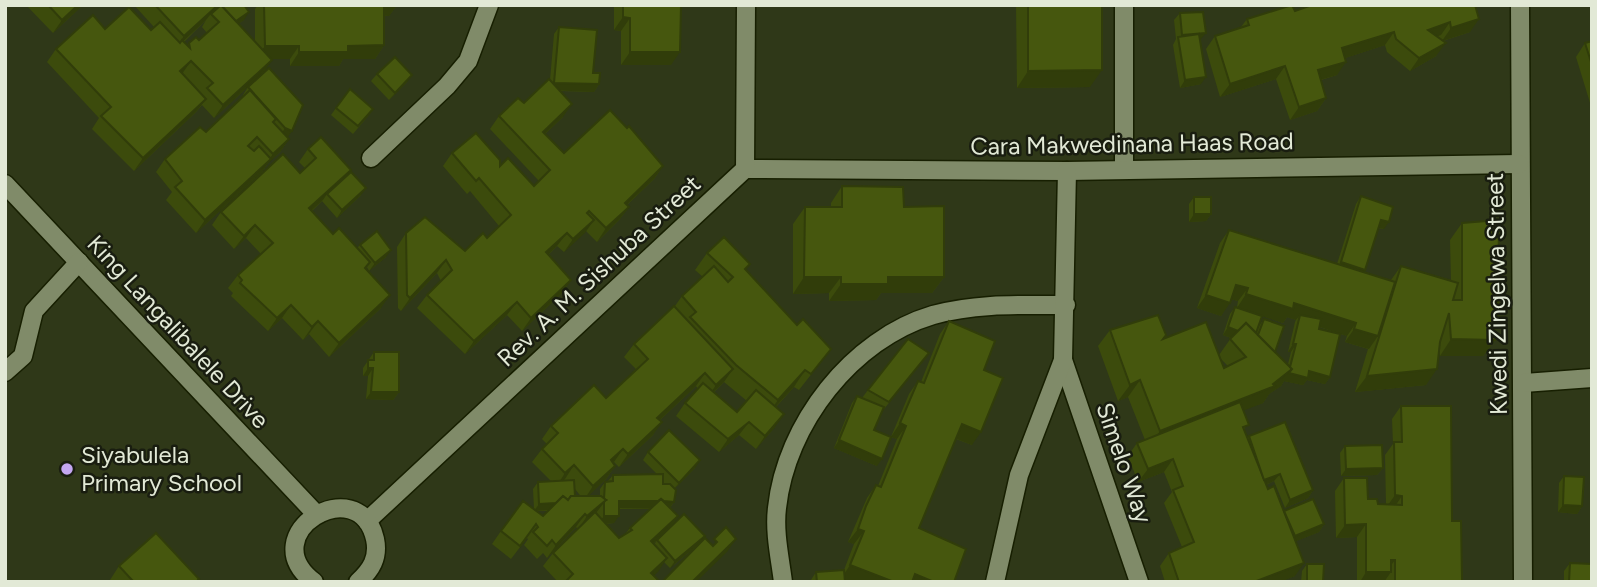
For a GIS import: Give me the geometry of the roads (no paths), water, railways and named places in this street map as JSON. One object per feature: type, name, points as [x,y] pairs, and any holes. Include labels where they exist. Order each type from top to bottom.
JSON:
[{"type":"street","points":[[371,158],[447,86],[468,61],[489,5]]},
{"type":"street","points":[[745,169],[746,5]]},
{"type":"street","points":[[1124,5],[1124,169]]},
{"type":"street","name":"Kwedi Zingelwa Street","points":[[1520,5],[1523,582]]},
{"type":"street","name":"Cara Makwedinana Haas Road","points":[[745,169],[1067,171],[1519,164]]},
{"type":"street","name":"Rev. A. M. Sishuba Street","points":[[366,522],[745,169]]},
{"type":"street","name":"Simelo Way","points":[[995,582],[1019,475],[1063,359],[1067,171]]},
{"type":"street","name":"King Langalibalele Drive","points":[[5,184],[316,514]]},
{"type":"street","points":[[5,372],[23,356],[34,311],[79,262]]},
{"type":"street","points":[[783,582],[777,508],[792,448],[822,397],[859,355],[901,328],[933,315],[1011,304],[1066,305]]},
{"type":"street","name":"Simelo Way","points":[[1063,359],[1139,582]]},
{"type":"street","points":[[1523,383],[1592,378]]},
{"type":"street","points":[[305,579],[296,558],[296,541],[303,525],[316,514],[343,508],[366,522],[376,546],[369,578]]},
{"type":"place","name":"Siyabulela Primary School","points":[[67,469]]}]
